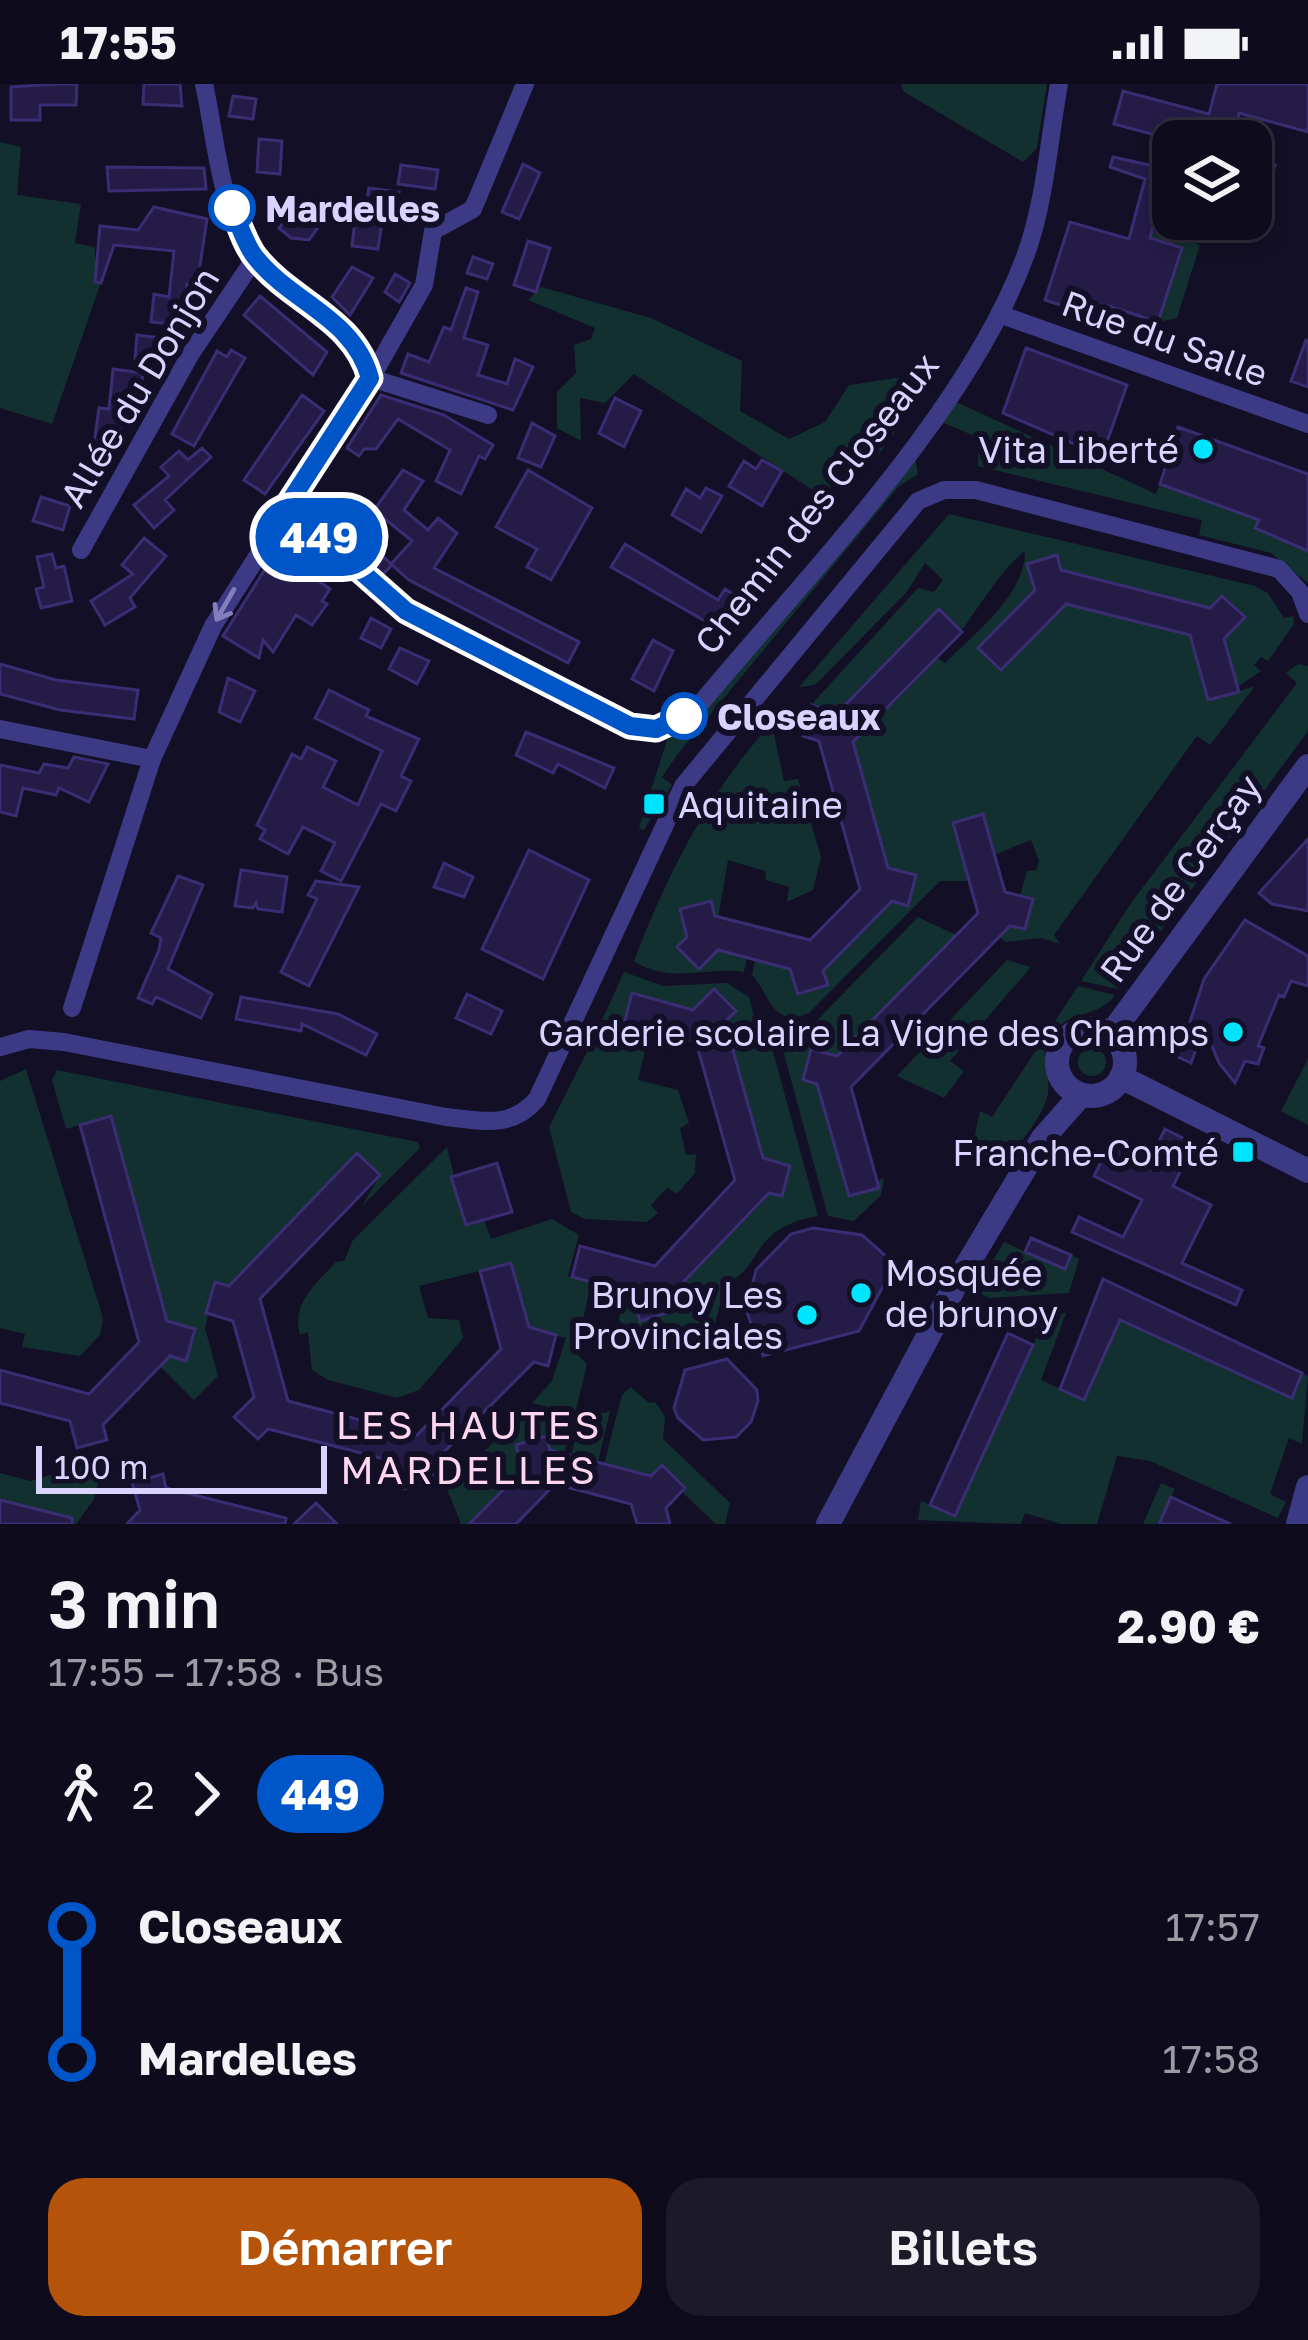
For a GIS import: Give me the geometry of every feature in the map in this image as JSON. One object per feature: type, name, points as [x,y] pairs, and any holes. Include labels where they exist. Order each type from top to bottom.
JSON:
[{"type":"street","points":[[204,84],[232,208],[256,258],[346,332],[364,355],[370,378]]},
{"type":"street","points":[[72,1008],[152,759],[212,626],[424,286],[434,231],[473,209],[525,84]]},
{"type":"street","name":"Chemin des Closeaux","points":[[287,506],[406,611],[630,726],[669,726],[700,703],[888,475],[947,398],[999,314],[1027,251],[1059,84]]},
{"type":"street","name":"Allée du Donjon","points":[[81,550],[190,355],[256,258]]},
{"type":"street","name":"Rue du Salle","points":[[999,314],[1308,424]]},
{"type":"street","points":[[370,378],[488,416]]},
{"type":"street","points":[[0,1047],[29,1039],[64,1042],[446,1117],[501,1123],[524,1114],[537,1099],[683,786],[918,500],[944,490],[976,490],[1279,569],[1300,592],[1308,614]]},
{"type":"street","points":[[0,729],[152,759]]},
{"type":"street","name":"Rue de Cerçay","points":[[1111,1034],[1308,766]]},
{"type":"street","points":[[1081,1030],[1111,1034],[1124,1057],[1121,1077],[1103,1094],[1074,1090],[1057,1066],[1062,1043],[1081,1030]]},
{"type":"street","points":[[1121,1077],[1308,1172]]},
{"type":"street","points":[[828,1524],[842,1490],[858,1469],[957,1282],[1074,1090]]},
{"type":"street","points":[[842,1524],[858,1469]]},
{"type":"street","points":[[1298,1524],[1308,1487]]},
{"type":"green space","points":[[901,84],[1047,84],[1037,148],[1023,162],[904,92]]},
{"type":"green space","points":[[0,142],[21,147],[17,195],[81,204],[75,243],[95,247],[95,258],[108,262],[52,424],[0,408]]},
{"type":"green space","points":[[1133,226],[1152,231],[1152,240],[1200,245],[1177,318],[1158,322],[1181,248],[1127,312],[1118,341],[1102,334]]},
{"type":"green space","points":[[541,287],[651,318],[742,361],[740,411],[789,439],[825,422],[849,385],[903,377],[923,392],[877,457],[844,459],[825,498],[634,374],[605,403],[580,398],[581,441],[557,428],[557,392],[576,373],[574,345],[591,339],[595,328],[528,300]]},
{"type":"green space","points":[[954,401],[1156,494],[1160,484],[1259,520],[1255,527],[1308,551],[1308,583],[1271,553],[1199,535],[1202,520],[978,466],[979,438],[944,423],[915,457],[918,474],[899,486],[677,755],[662,777],[672,785],[644,830],[639,828],[667,740]]},
{"type":"green space","points":[[949,514],[1255,586],[1268,593],[1284,618],[1293,616],[1294,624],[1268,661],[1261,657],[1254,665],[1261,671],[1237,687],[1223,636],[1244,617],[1222,596],[1205,609],[1062,573],[1056,556],[1028,564],[1038,587],[979,648],[1000,670],[1062,603],[1194,636],[1208,700],[1255,686],[1210,745],[1197,736],[1054,935],[1060,944],[1042,938],[1005,942],[999,936],[1006,925],[1025,929],[1033,899],[1020,896],[1027,871],[1036,870],[1039,861],[1031,840],[994,855],[969,881],[940,881],[809,1013],[787,1016],[773,1007],[752,975],[755,960],[794,969],[798,994],[827,985],[822,968],[889,900],[907,905],[889,871],[852,740],[936,657],[945,663],[996,612],[1017,583],[1025,551],[1004,571],[954,642],[944,654],[961,631],[939,609],[835,714],[811,705],[918,588],[934,592],[943,580],[925,563],[906,593],[815,685],[799,687]]},
{"type":"green space","points":[[1298,664],[1308,666],[1308,731],[1118,989],[1081,981],[1131,903],[1297,683],[1286,673]]},
{"type":"green space","points":[[769,711],[784,781],[798,779],[821,857],[813,890],[787,902],[789,887],[766,880],[765,871],[728,860],[718,919],[710,901],[681,909],[690,933],[677,947],[699,969],[715,949],[747,957],[744,972],[661,972],[634,961],[689,840],[765,730],[757,723]]},
{"type":"green space","points":[[918,917],[956,935],[835,1058],[811,1050],[803,1080],[822,1085],[849,1195],[879,1188],[877,1181],[884,1178],[881,1195],[854,1221],[828,1216],[784,1054]]},
{"type":"green space","points":[[1007,960],[1031,967],[950,1061],[964,1071],[944,1098],[897,1076]]},
{"type":"green space","points":[[624,972],[663,986],[727,983],[749,997],[757,1027],[767,1030],[818,1216],[780,1229],[726,1283],[712,1334],[655,1349],[655,1336],[647,1328],[630,1332],[619,1320],[624,1291],[634,1293],[640,1321],[669,1312],[666,1296],[766,1192],[782,1196],[790,1167],[764,1162],[723,1027],[736,1011],[714,989],[697,1011],[632,994],[624,1024],[602,1020]]},
{"type":"green space","points":[[1078,986],[1115,995],[1101,1007],[1066,1021],[1052,1034],[1045,1050],[1048,1090],[1041,1113],[1012,1155],[992,1154],[974,1138],[980,1111],[992,1117]]},
{"type":"green space","points":[[600,1026],[646,1047],[638,1080],[678,1090],[689,1123],[680,1128],[686,1155],[696,1154],[695,1173],[677,1194],[667,1188],[651,1205],[658,1213],[647,1222],[585,1219],[571,1212],[549,1127]]},
{"type":"green space","points":[[1092,1048],[1102,1052],[1106,1062],[1102,1072],[1092,1076],[1082,1072],[1078,1062],[1082,1052]]},
{"type":"green space","points":[[1308,1059],[1308,1125],[1281,1111]]},
{"type":"green space","points":[[26,1069],[103,1318],[100,1335],[80,1356],[22,1347],[25,1334],[0,1328],[0,1081]]},
{"type":"green space","points":[[57,1070],[418,1142],[420,1148],[362,1206],[380,1175],[357,1154],[235,1287],[215,1283],[205,1328],[218,1376],[194,1400],[160,1366],[194,1329],[168,1324],[111,1116],[66,1129],[52,1080]]},
{"type":"green space","points":[[447,1147],[466,1225],[484,1220],[491,1239],[552,1219],[579,1235],[568,1276],[591,1282],[576,1353],[587,1364],[575,1414],[532,1403],[552,1381],[566,1338],[530,1330],[511,1263],[419,1286],[428,1318],[459,1320],[463,1338],[419,1390],[397,1398],[328,1380],[312,1370],[308,1332],[300,1335],[298,1324],[307,1295],[336,1262],[344,1261],[353,1240]]},
{"type":"green space","points":[[1004,1242],[1064,1269],[1071,1255],[1079,1259],[1069,1293],[989,1298],[975,1291]]},
{"type":"green space","points":[[1066,1313],[1041,1380],[1083,1399],[1120,1320],[1291,1397],[1302,1373],[1308,1376],[1302,1444],[1289,1438],[1270,1494],[1286,1502],[1278,1518],[1150,1461],[1117,1456],[1097,1524],[1061,1524],[1025,1513],[1021,1524],[918,1520],[921,1501],[955,1515],[1038,1334],[1024,1328],[1021,1318]]},
{"type":"green space","points":[[631,1387],[649,1403],[655,1402],[665,1416],[663,1439],[730,1503],[725,1524],[716,1524],[662,1465],[649,1478],[604,1464],[622,1395]]},
{"type":"green space","points":[[524,1411],[573,1422],[564,1454],[551,1453],[546,1436],[516,1445],[525,1468],[469,1524],[461,1524],[447,1489]]},
{"type":"green space","points":[[610,1411],[598,1462],[571,1456],[580,1419]]},
{"type":"green space","points":[[91,1463],[101,1471],[94,1499],[76,1524],[44,1524],[0,1500],[0,1473],[30,1481]]},
{"type":"green space","points":[[1161,1483],[1175,1489],[1161,1520],[1167,1524],[1143,1524]]},
{"type":"building","points":[[77,84],[76,105],[40,105],[40,120],[11,120],[11,87]]},
{"type":"building","points":[[144,84],[180,84],[182,106],[143,104]]},
{"type":"building","points":[[1217,84],[1308,84],[1308,132],[1239,113],[1237,120],[1152,120],[1152,134],[1114,124],[1123,91],[1209,114]]},
{"type":"building","points":[[233,96],[256,99],[253,119],[229,116]]},
{"type":"building","points":[[259,139],[282,141],[280,174],[257,172]]},
{"type":"building","points":[[1113,157],[1152,166],[1150,238],[1182,248],[1158,322],[1102,304],[1100,318],[1045,300],[1070,222],[1129,239],[1145,179],[1110,167]]},
{"type":"building","points":[[523,164],[540,173],[519,219],[502,212]]},
{"type":"building","points":[[401,165],[438,170],[435,189],[398,184]]},
{"type":"building","points":[[107,167],[204,168],[206,189],[109,191]]},
{"type":"building","points":[[369,188],[399,192],[395,217],[383,215],[378,249],[352,246],[356,211],[365,213]]},
{"type":"building","points":[[154,207],[207,219],[197,285],[187,284],[181,325],[151,322],[154,294],[169,297],[174,251],[114,245],[101,283],[95,282],[100,226],[138,230]]},
{"type":"building","points":[[293,211],[317,229],[309,240],[291,238],[279,228]]},
{"type":"building","points":[[528,241],[550,248],[536,292],[514,285]]},
{"type":"building","points":[[473,257],[493,264],[487,279],[467,273]]},
{"type":"building","points":[[352,267],[373,278],[350,315],[332,297]]},
{"type":"building","points":[[395,274],[410,283],[399,302],[385,292]]},
{"type":"building","points":[[466,288],[478,292],[464,338],[488,345],[478,375],[507,384],[515,359],[533,367],[513,410],[401,373],[408,354],[429,362],[444,327],[451,330]]},
{"type":"building","points":[[260,296],[327,352],[313,375],[244,315]]},
{"type":"building","points":[[137,335],[162,338],[160,362],[135,359]]},
{"type":"building","points":[[1308,341],[1308,387],[1291,381]]},
{"type":"building","points":[[1026,348],[1127,385],[1102,456],[1003,413]]},
{"type":"building","points":[[231,350],[245,358],[194,446],[172,434],[217,351],[227,357]]},
{"type":"building","points":[[113,369],[143,373],[140,399],[126,397],[120,435],[109,434],[101,462],[109,464],[92,496],[69,490],[75,471],[82,473],[94,444],[99,408],[109,409]]},
{"type":"building","points":[[302,395],[324,411],[265,494],[244,480]]},
{"type":"building","points":[[381,395],[444,415],[493,445],[485,459],[479,456],[461,494],[436,481],[450,450],[398,419],[376,449],[364,449],[359,456],[347,448]]},
{"type":"building","points":[[615,398],[641,411],[624,447],[599,433]]},
{"type":"building","points":[[532,423],[555,436],[541,467],[518,458]]},
{"type":"building","points":[[1178,427],[1308,474],[1308,551],[1255,528],[1259,520],[1160,484]]},
{"type":"building","points":[[202,448],[211,457],[165,500],[174,510],[154,528],[134,505],[169,476],[161,467],[179,451],[188,460]]},
{"type":"building","points":[[762,460],[782,471],[762,506],[729,486],[744,461],[756,469]]},
{"type":"building","points":[[403,470],[423,481],[404,510],[428,530],[438,518],[457,533],[434,568],[579,642],[568,663],[409,580],[391,564],[412,541],[374,510]]},
{"type":"building","points":[[528,470],[592,508],[551,580],[527,567],[537,549],[496,527]]},
{"type":"building","points":[[706,488],[722,496],[701,532],[672,515],[686,489],[700,498]]},
{"type":"building","points":[[41,497],[70,506],[63,530],[33,521]]},
{"type":"building","points":[[291,528],[327,562],[314,578],[330,589],[322,601],[327,604],[312,625],[296,615],[273,652],[263,640],[259,658],[223,636]]},
{"type":"building","points":[[359,533],[392,565],[381,576],[347,544]]},
{"type":"building","points":[[144,538],[166,556],[130,598],[135,607],[105,625],[91,601],[133,574],[122,565]]},
{"type":"building","points":[[625,544],[718,600],[725,589],[743,600],[724,632],[611,567]]},
{"type":"building","points":[[52,554],[56,568],[64,566],[72,601],[41,608],[36,589],[44,587],[37,557]]},
{"type":"building","points":[[1057,555],[1061,570],[1210,608],[1222,596],[1245,617],[1224,639],[1239,692],[1208,700],[1190,635],[1066,604],[1001,670],[978,648],[1035,590],[1027,564]]},
{"type":"building","points":[[939,609],[962,632],[853,742],[888,868],[916,875],[908,906],[892,901],[823,971],[828,985],[798,994],[790,969],[718,950],[699,969],[677,947],[687,937],[680,909],[711,901],[715,916],[810,940],[860,889],[819,741],[803,736],[811,705],[837,713]]},
{"type":"building","points":[[371,618],[391,629],[381,648],[361,638]]},
{"type":"building","points":[[653,640],[673,651],[654,691],[632,679]]},
{"type":"building","points":[[400,648],[429,661],[417,684],[389,669]]},
{"type":"building","points":[[0,664],[56,680],[138,690],[134,719],[60,710],[0,694]]},
{"type":"building","points":[[228,678],[255,691],[240,722],[219,712]]},
{"type":"building","points":[[329,690],[369,710],[366,716],[419,739],[401,776],[411,781],[396,811],[381,804],[341,881],[321,871],[335,843],[303,827],[288,854],[260,839],[265,830],[257,825],[292,754],[301,759],[307,747],[336,761],[323,787],[358,805],[382,751],[315,718]]},
{"type":"building","points":[[526,732],[614,768],[605,788],[558,764],[553,773],[516,755]]},
{"type":"building","points":[[74,757],[108,764],[89,802],[59,788],[56,795],[23,788],[16,816],[0,812],[0,765],[39,773],[44,764],[68,768]]},
{"type":"building","points":[[983,814],[1005,892],[1033,899],[1025,929],[1010,926],[851,1087],[879,1188],[849,1196],[817,1084],[803,1080],[811,1049],[837,1056],[978,913],[953,823]]},
{"type":"building","points":[[1308,839],[1308,911],[1272,904],[1259,893]]},
{"type":"building","points":[[529,850],[589,880],[543,979],[482,949]]},
{"type":"building","points":[[444,863],[473,877],[464,897],[434,887]]},
{"type":"building","points":[[241,870],[287,877],[282,912],[258,909],[256,903],[253,908],[235,906]]},
{"type":"building","points":[[178,876],[203,885],[168,969],[212,994],[201,1018],[156,997],[152,1004],[138,998],[159,950],[161,938],[151,933]]},
{"type":"building","points":[[316,881],[359,887],[309,986],[281,972],[317,899],[308,895]]},
{"type":"building","points":[[1245,920],[1308,956],[1308,986],[1291,981],[1284,997],[1279,995],[1258,1046],[1264,1048],[1258,1064],[1245,1061],[1235,1083],[1219,1063],[1204,1027],[1191,1063],[1156,1047],[1185,1037],[1204,979]]},
{"type":"building","points":[[714,989],[736,1011],[725,1022],[763,1158],[790,1166],[782,1196],[769,1193],[667,1299],[670,1312],[640,1321],[632,1293],[572,1277],[580,1246],[655,1266],[735,1180],[696,1042],[624,1024],[632,993],[693,1010]]},
{"type":"building","points":[[467,994],[502,1011],[491,1034],[456,1018]]},
{"type":"building","points":[[241,997],[338,1014],[377,1034],[366,1055],[302,1024],[301,1031],[236,1019]]},
{"type":"building","points":[[111,1116],[167,1321],[195,1329],[186,1361],[170,1356],[103,1425],[107,1440],[77,1448],[70,1421],[0,1403],[0,1370],[89,1394],[139,1342],[80,1125]]},
{"type":"building","points":[[1165,1129],[1194,1144],[1173,1186],[1211,1205],[1182,1263],[1242,1290],[1236,1305],[1072,1232],[1079,1217],[1123,1237],[1142,1200],[1094,1176],[1113,1138],[1151,1157]]},
{"type":"building","points":[[357,1153],[380,1175],[260,1299],[288,1401],[417,1435],[501,1349],[480,1271],[511,1263],[529,1327],[556,1335],[548,1366],[534,1362],[431,1465],[435,1480],[404,1489],[396,1462],[268,1429],[258,1439],[234,1417],[254,1397],[233,1321],[206,1313],[215,1282],[229,1286]]},
{"type":"building","points":[[497,1163],[512,1212],[466,1225],[451,1177]]},
{"type":"building","points":[[813,1228],[862,1235],[895,1264],[859,1331],[763,1356],[746,1310],[756,1270],[791,1234]]},
{"type":"building","points":[[1031,1238],[1071,1255],[1065,1269],[1025,1252]]},
{"type":"building","points":[[1103,1279],[1302,1373],[1292,1398],[1120,1320],[1084,1400],[1060,1389]]},
{"type":"building","points":[[1008,1333],[1033,1345],[955,1516],[930,1505]]},
{"type":"building","points":[[727,1359],[757,1390],[758,1401],[751,1422],[736,1437],[703,1440],[678,1418],[674,1408],[685,1370]]},
{"type":"building","points":[[546,1436],[550,1450],[651,1476],[662,1465],[685,1488],[666,1508],[670,1524],[637,1524],[631,1504],[555,1484],[516,1524],[469,1524],[523,1470],[516,1445]]},
{"type":"building","points":[[163,1474],[166,1488],[286,1518],[285,1524],[127,1524],[140,1510],[132,1483]]},
{"type":"building","points":[[1171,1497],[1199,1510],[1231,1524],[1159,1524]]},
{"type":"building","points":[[0,1500],[72,1518],[72,1524],[0,1524]]},
{"type":"building","points":[[316,1503],[337,1524],[294,1524]]},
{"type":"bus line","name":"449","points":[[232,208],[256,258],[346,332],[364,355],[370,378],[355,409],[287,506],[369,584],[406,611],[630,726],[656,729],[684,716]]},
{"type":"place","name":"Mardelles","points":[[232,208]]},
{"type":"place","name":"Vita Liberté","points":[[1203,449]]},
{"type":"place","name":"Closeaux","points":[[684,716]]},
{"type":"place","name":"Aquitaine","points":[[654,804]]},
{"type":"place","name":"Garderie scolaire La Vigne des Champs","points":[[1233,1032]]},
{"type":"place","name":"Franche-Comté","points":[[1243,1152]]},
{"type":"place","name":"Mosquée de brunoy","points":[[861,1293]]},
{"type":"place","name":"Brunoy Les Provinciales","points":[[807,1315]]},
{"type":"district","name":"LES HAUTES MARDELLES","points":[[469,1446]]}]
